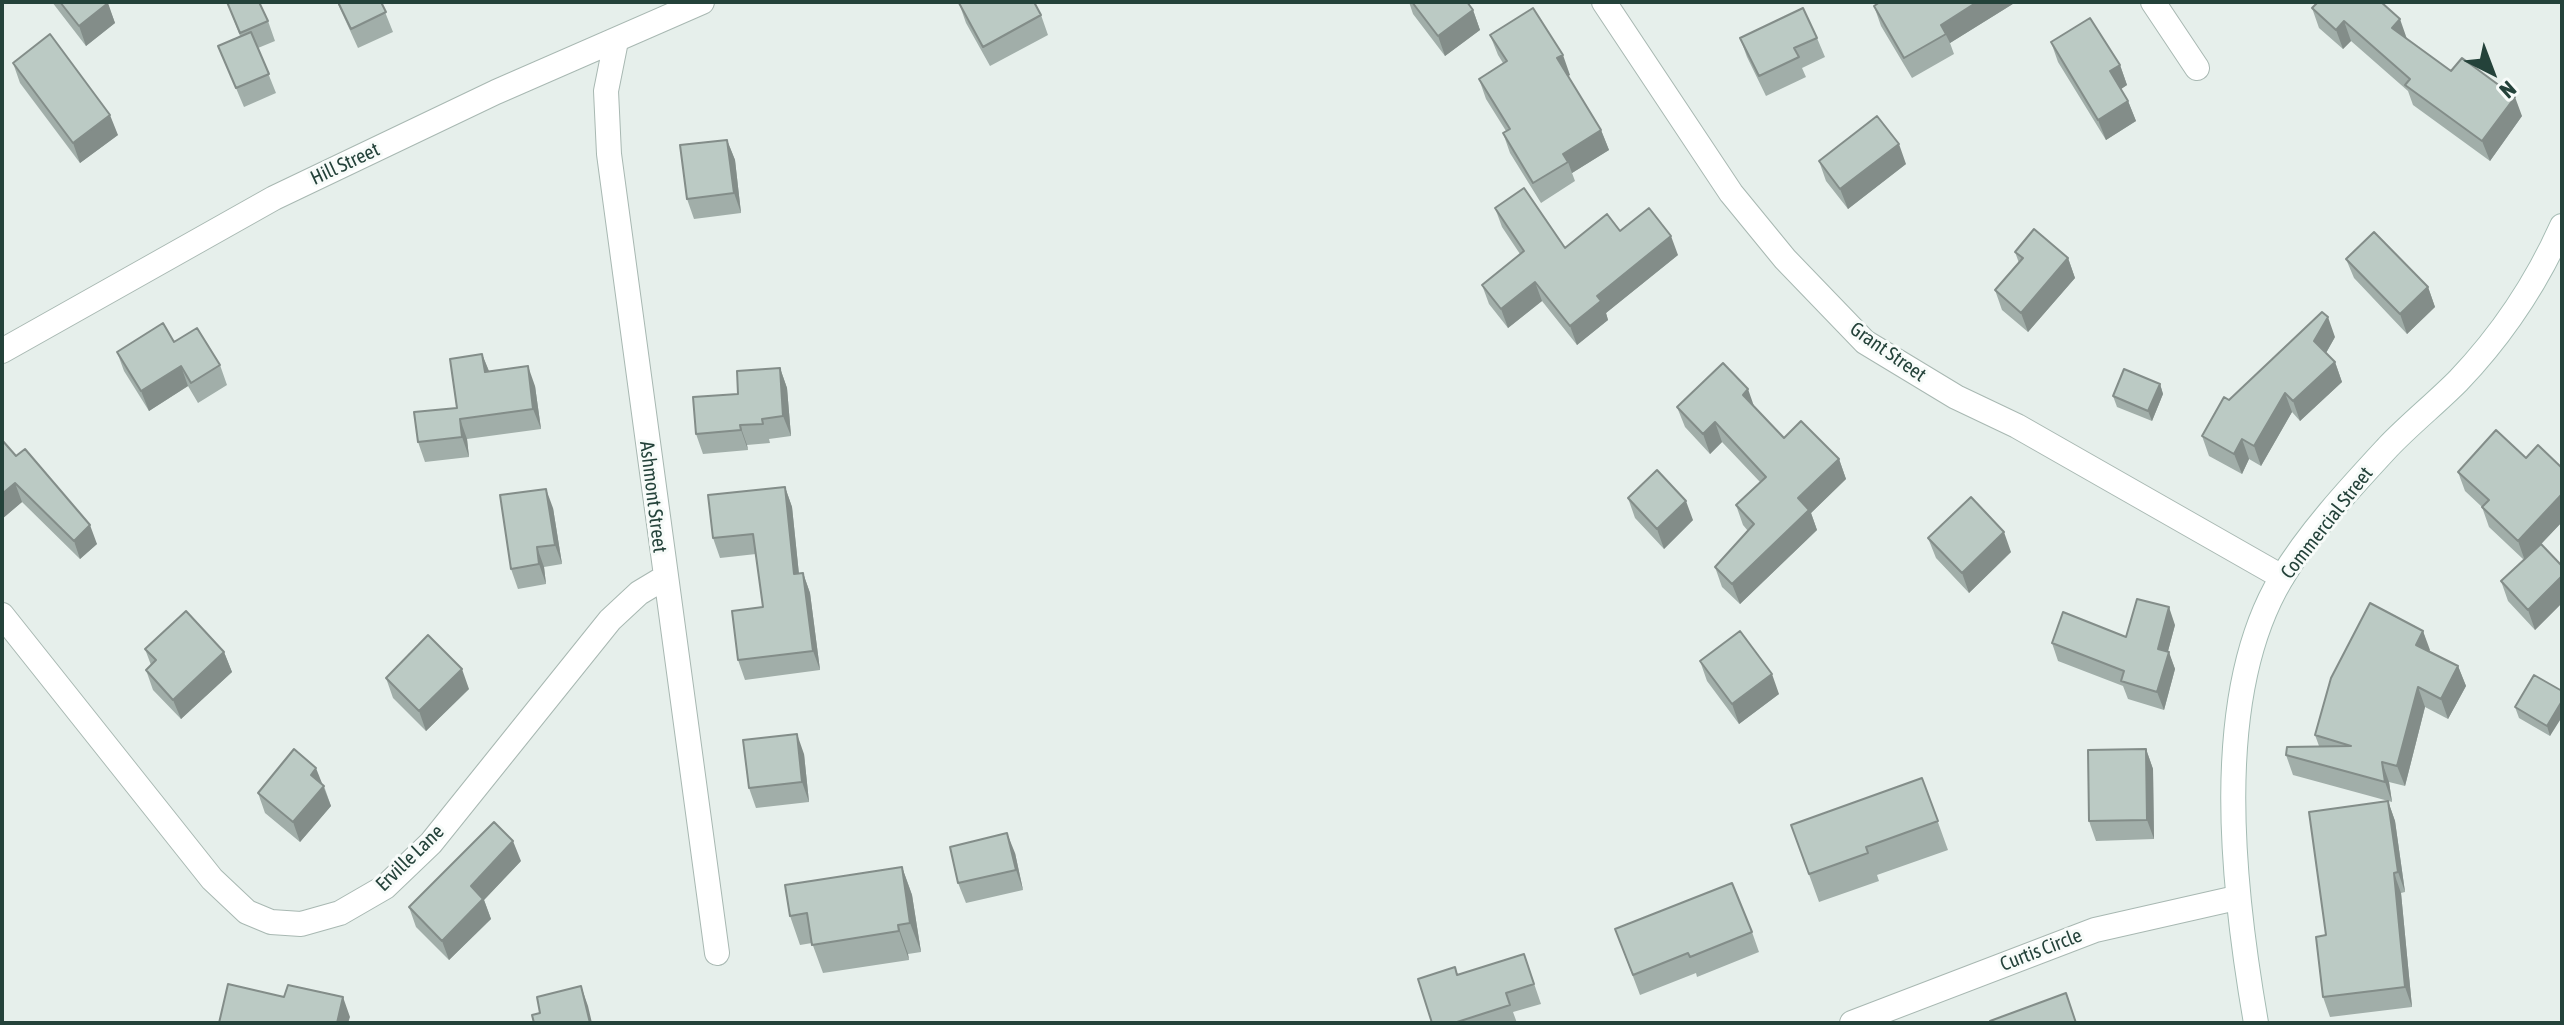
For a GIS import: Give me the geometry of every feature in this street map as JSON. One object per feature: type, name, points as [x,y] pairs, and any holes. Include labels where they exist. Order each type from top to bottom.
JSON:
[{"type":"street","name":"Hill Street","points":[[2,351],[274,198],[496,92],[702,2]]},
{"type":"street","name":"Grant Street","points":[[1604,2],[1731,193],[1804,280],[1865,342],[1956,397],[2017,426],[2282,577]]},
{"type":"street","points":[[2153,2],[2197,68]]},
{"type":"street","name":"Ashmont Street","points":[[616,41],[606,91],[609,154],[717,953]]},
{"type":"street","name":"Commercial Street","points":[[2256,1023],[2236,898],[2236,726],[2241,680],[2282,577],[2389,446],[2460,379],[2498,336],[2526,295],[2562,226]]},
{"type":"street","name":"Erville Lane","points":[[2,615],[212,879],[247,912],[271,922],[301,924],[340,913],[385,887],[431,843],[610,620],[639,593],[664,578]]},
{"type":"street","name":"Curtis Circle","points":[[1852,1023],[2095,930],[2236,898]]},
{"type":"building","points":[[60,2],[107,2],[108,3],[79,26]]},
{"type":"building","points":[[227,2],[259,2],[268,21],[240,33]]},
{"type":"building","points":[[338,2],[381,2],[386,12],[351,29]]},
{"type":"building","points":[[960,2],[1034,2],[1041,15],[983,47]]},
{"type":"building","points":[[1412,2],[1467,2],[1473,10],[1438,36]]},
{"type":"building","points":[[1880,2],[1977,2],[1941,25],[1946,34],[1904,58],[1874,6]]},
{"type":"building","points":[[2318,2],[2381,2],[2400,19],[2392,28],[2451,71],[2462,58],[2515,97],[2482,141],[2405,85],[2410,79],[2344,21],[2336,30],[2312,8]]},
{"type":"building","points":[[1533,8],[1563,55],[1557,58],[1601,130],[1563,154],[1568,162],[1533,183],[1503,133],[1510,129],[1479,79],[1507,61],[1490,35]]},
{"type":"building","points":[[1803,8],[1817,38],[1794,48],[1799,57],[1759,76],[1740,38]]},
{"type":"building","points":[[2090,18],[2120,65],[2110,71],[2128,101],[2098,120],[2051,42]]},
{"type":"building","points":[[251,32],[269,74],[236,88],[218,46]]},
{"type":"building","points":[[50,34],[110,115],[73,143],[13,63]]},
{"type":"building","points":[[1877,116],[1899,144],[1840,189],[1819,161]]},
{"type":"building","points":[[727,140],[734,193],[687,199],[680,145]]},
{"type":"building","points":[[1524,188],[1565,248],[1607,214],[1620,231],[1649,208],[1671,236],[1597,296],[1601,301],[1570,326],[1535,282],[1501,309],[1482,285],[1524,251],[1495,208]]},
{"type":"building","points":[[2034,229],[2068,258],[2021,313],[1995,290],[2023,258],[2015,252]]},
{"type":"building","points":[[2374,232],[2428,287],[2400,314],[2346,259]]},
{"type":"building","points":[[2322,312],[2328,317],[2314,341],[2335,362],[2293,401],[2285,393],[2254,446],[2242,439],[2234,454],[2202,436],[2224,397],[2229,400]]},
{"type":"building","points":[[163,323],[174,342],[197,328],[220,365],[191,383],[181,366],[141,391],[117,352]]},
{"type":"building","points":[[482,354],[485,372],[528,366],[533,409],[460,419],[462,437],[418,442],[414,412],[457,408],[450,359]]},
{"type":"building","points":[[1723,363],[1748,389],[1743,395],[1784,438],[1801,421],[1839,459],[1798,498],[1809,510],[1732,584],[1715,567],[1754,524],[1736,505],[1766,477],[1715,422],[1703,434],[1677,407]]},
{"type":"building","points":[[780,368],[783,416],[762,419],[763,424],[740,425],[741,430],[696,434],[693,397],[738,394],[737,371]]},
{"type":"building","points":[[2124,369],[2160,384],[2148,411],[2113,396]]},
{"type":"building","points":[[2496,430],[2526,458],[2538,445],[2562,468],[2562,494],[2518,541],[2482,507],[2489,500],[2458,472]]},
{"type":"building","points":[[2,440],[16,456],[25,449],[90,525],[74,541],[15,483],[2,494]]},
{"type":"building","points":[[1657,470],[1686,501],[1657,529],[1628,498]]},
{"type":"building","points":[[785,487],[794,574],[803,573],[813,651],[738,660],[732,611],[763,607],[753,534],[713,538],[708,495]]},
{"type":"building","points":[[546,489],[555,545],[537,547],[539,564],[511,569],[500,495]]},
{"type":"building","points":[[1971,497],[2004,532],[1962,573],[1928,538]]},
{"type":"building","points":[[2541,544],[2562,566],[2562,576],[2528,610],[2501,581]]},
{"type":"building","points":[[2137,599],[2169,607],[2158,649],[2169,652],[2157,692],[2121,681],[2124,671],[2052,643],[2063,612],[2126,637]]},
{"type":"building","points":[[2370,603],[2423,631],[2416,645],[2458,666],[2441,699],[2418,687],[2397,766],[2382,762],[2385,782],[2286,755],[2287,747],[2351,746],[2315,735],[2331,678]]},
{"type":"building","points":[[186,611],[224,652],[173,700],[146,670],[156,660],[145,649]]},
{"type":"building","points":[[1740,631],[1772,674],[1732,704],[1700,661]]},
{"type":"building","points":[[428,635],[462,669],[419,711],[386,678]]},
{"type":"building","points":[[2534,675],[2562,691],[2562,701],[2547,726],[2515,707]]},
{"type":"building","points":[[797,734],[802,782],[749,788],[743,740]]},
{"type":"building","points":[[294,749],[316,768],[311,775],[324,786],[293,822],[258,793]]},
{"type":"building","points":[[2146,749],[2147,820],[2089,821],[2088,750]]},
{"type":"building","points":[[1922,778],[1938,821],[1866,847],[1868,853],[1809,874],[1791,825]]},
{"type":"building","points":[[2388,801],[2398,872],[2394,873],[2405,987],[2323,997],[2316,937],[2326,935],[2309,812]]},
{"type":"building","points":[[494,822],[513,841],[471,886],[483,899],[442,941],[409,907]]},
{"type":"building","points":[[1007,833],[1016,870],[958,883],[950,847]]},
{"type":"building","points":[[902,867],[910,923],[898,925],[899,931],[812,945],[807,913],[790,916],[785,885]]},
{"type":"building","points":[[1732,883],[1752,932],[1690,957],[1688,953],[1633,975],[1615,929]]},
{"type":"building","points":[[1524,954],[1534,984],[1506,993],[1510,1005],[1454,1023],[1432,1023],[1418,979],[1455,967],[1457,975]]},
{"type":"building","points":[[228,984],[284,997],[288,985],[343,997],[337,1023],[219,1023]]},
{"type":"building","points":[[581,986],[590,1023],[534,1023],[532,1015],[540,1013],[537,997]]},
{"type":"building","points":[[2066,993],[2076,1023],[1990,1023],[1990,1021]]}]
